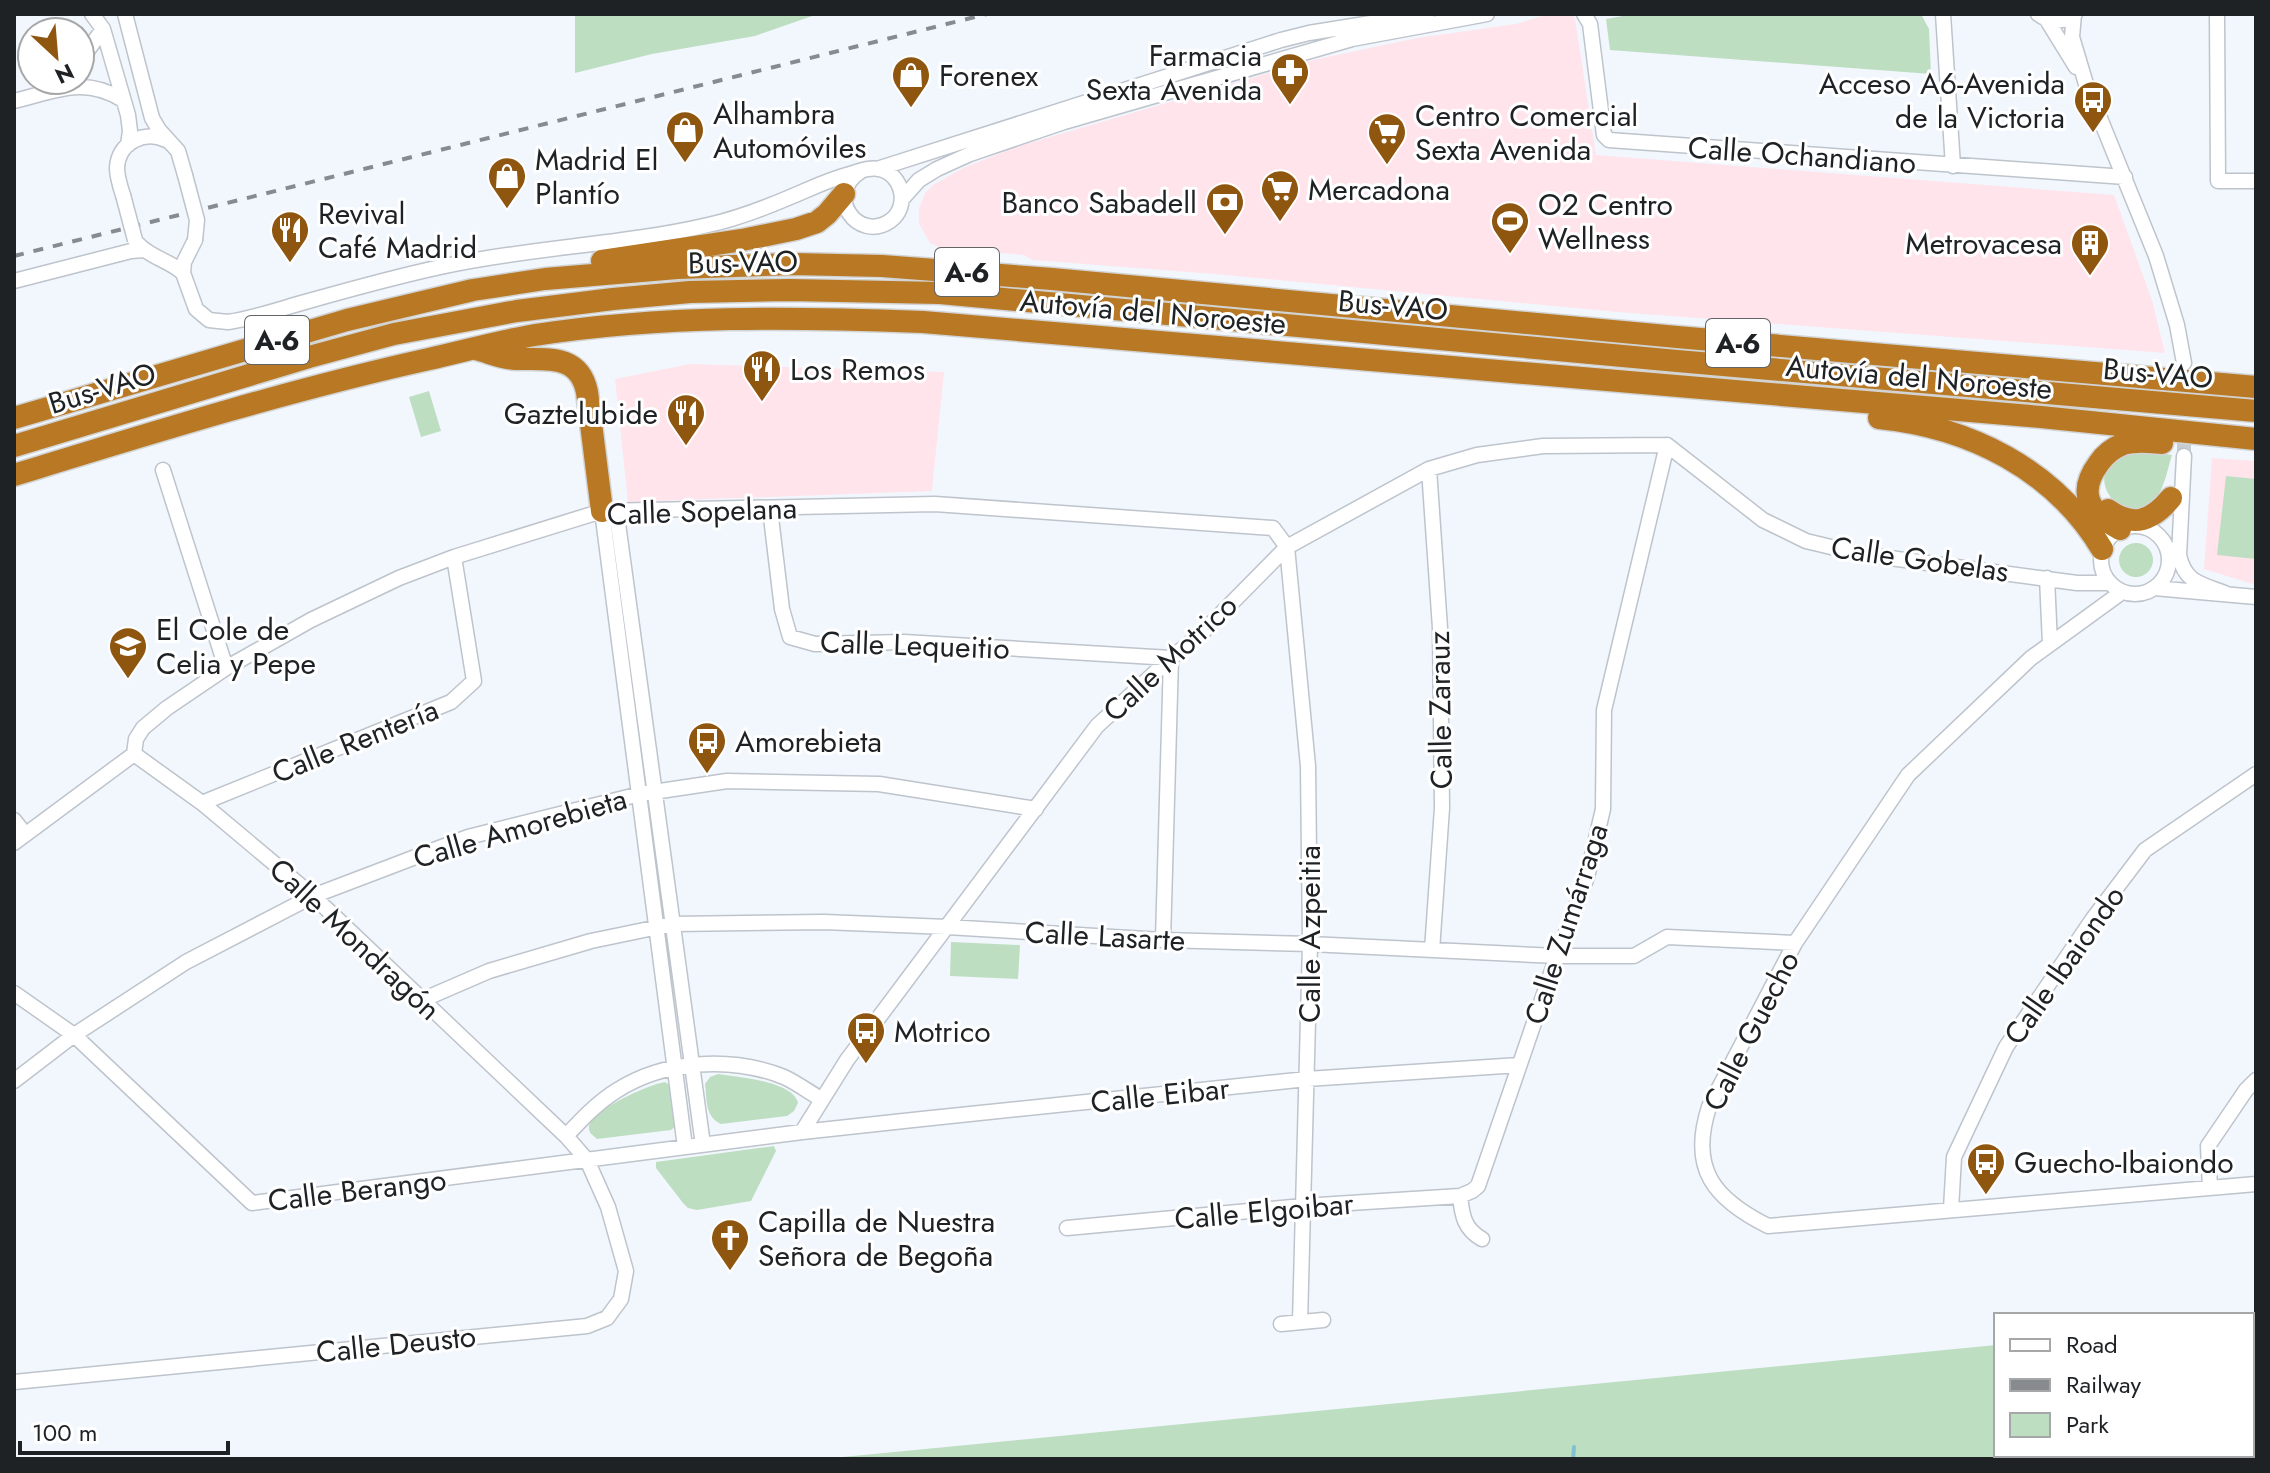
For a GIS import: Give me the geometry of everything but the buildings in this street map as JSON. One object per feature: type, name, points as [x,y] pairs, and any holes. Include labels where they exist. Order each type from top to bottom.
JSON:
[{"type":"highway","points":[[545,279],[576,265],[796,229],[817,222],[843,199]]},
{"type":"highway","name":"Autovía del Noroeste","points":[[14,418],[347,320],[473,290],[545,279],[793,264],[882,266],[1098,283],[1692,339],[2256,387]]},
{"type":"highway","name":"Bus-VAO","points":[[14,446],[394,334],[517,311],[613,299],[690,292],[789,290],[940,293],[1693,363],[2256,411]]},
{"type":"highway","name":"Autovía del Noroeste","points":[[14,475],[288,394],[381,369],[531,336],[646,322],[811,318],[923,322],[2041,417],[2256,439]]},
{"type":"highway","points":[[474,349],[514,360],[548,359],[576,369],[585,383],[609,510]]},
{"type":"highway","points":[[1835,400],[1857,415],[1922,424],[1968,437],[2018,462],[2064,500],[2093,533],[2101,555]]},
{"type":"highway","points":[[2120,529],[2102,520],[2087,495],[2091,474],[2105,454],[2134,442],[2169,443],[2203,435]]},
{"type":"highway","points":[[2098,464],[2095,488],[2098,497],[2117,516],[2132,520],[2147,519],[2159,513],[2177,493]]},
{"type":"street","points":[[92,14],[103,29],[129,120],[128,145]]},
{"type":"street","points":[[125,14],[152,118],[167,141],[178,151],[197,220],[183,273],[196,309],[202,316],[228,322],[445,266],[512,253],[649,236],[708,225],[791,197],[826,180],[877,169],[1281,40],[1427,14]]},
{"type":"street","points":[[861,171],[849,181],[843,199],[848,212],[862,224],[880,225],[895,216],[902,199],[919,180],[970,154],[1064,122],[1352,39],[1487,14]]},
{"type":"street","name":"Calle Ochandiano","points":[[1584,14],[1590,24],[1604,135],[1609,140],[2125,177]]},
{"type":"street","points":[[1943,14],[1953,166]]},
{"type":"street","points":[[2042,17],[2061,21],[2075,14]]},
{"type":"street","points":[[2075,14],[2072,37],[2086,84],[2167,289],[2184,363]]},
{"type":"street","points":[[2217,14],[2218,181],[2256,181]]},
{"type":"street","points":[[2042,17],[2086,84]]},
{"type":"street","points":[[96,39],[103,29]]},
{"type":"street","points":[[14,101],[76,86],[108,90],[123,100]]},
{"type":"street","points":[[167,141],[151,136],[141,137],[128,145],[119,158],[117,169],[139,245],[147,253],[161,258],[183,273]]},
{"type":"street","points":[[877,169],[893,176],[902,199]]},
{"type":"street","points":[[791,197],[826,193],[843,199]]},
{"type":"street","points":[[161,258],[179,255],[192,244]]},
{"type":"street","points":[[14,281],[111,256],[139,245]]},
{"type":"street","name":"Calle Gobelas","points":[[1667,445],[1763,520],[1806,541],[1860,554],[2054,578],[2077,579],[2087,575],[2101,555]]},
{"type":"street","name":"Calle Motrico","points":[[802,1132],[847,1060],[1097,726],[1202,633],[1287,547],[1429,469],[1477,455],[1543,446],[1667,445]]},
{"type":"street","name":"Calle Zumárraga","points":[[1460,1196],[1478,1186],[1587,877],[1603,809],[1604,710],[1667,445]]},
{"type":"street","name":"Calle Zarauz","points":[[1429,469],[1440,628],[1442,808],[1432,950]]},
{"type":"street","points":[[163,470],[226,668]]},
{"type":"street","points":[[2150,530],[2164,519],[2177,493]]},
{"type":"street","points":[[2168,551],[2158,535],[2150,530],[2140,526],[2120,529],[2106,541],[2101,555],[2103,573],[2109,583],[2133,595],[2154,588],[2166,576],[2177,493]]},
{"type":"street","points":[[2177,493],[2182,570],[2192,581],[2227,594]]},
{"type":"street","name":"Calle Sopelana","points":[[20,838],[134,754],[136,739],[143,728],[167,708],[226,668],[311,620],[399,578],[454,557],[609,510],[935,504],[1273,528],[1287,547]]},
{"type":"street","name":"Calle Lequeitio","points":[[770,509],[782,609],[790,637],[815,644],[904,642],[1171,658]]},
{"type":"street","points":[[609,510],[647,793],[657,926],[685,1147]]},
{"type":"street","name":"Calle Azpeitia","points":[[1287,547],[1308,766],[1310,944],[1300,1322]]},
{"type":"street","name":"Calle Rentería","points":[[202,803],[451,702],[474,681],[454,557]]},
{"type":"street","points":[[2168,567],[2179,581],[2202,591]]},
{"type":"street","points":[[2050,644],[2054,578]]},
{"type":"street","name":"Calle Gobelas","points":[[2054,578],[2077,583],[2109,583]]},
{"type":"street","points":[[2154,588],[2256,597]]},
{"type":"street","name":"Calle Guecho","points":[[2122,592],[2031,658],[1908,775],[1795,943],[1709,1107],[1702,1129],[1702,1152],[1708,1175],[1723,1197],[1744,1214],[1768,1226],[2256,1184]]},
{"type":"street","points":[[1163,940],[1171,658]]},
{"type":"street","name":"Calle Mondragón","points":[[134,754],[202,803],[313,896],[566,1136],[587,1160]]},
{"type":"street","name":"Calle Ibaiondo","points":[[1951,1209],[1954,1157],[2006,1047],[2092,920],[2145,850],[2256,774]]},
{"type":"street","name":"Calle Amorebieta","points":[[14,1081],[74,1035],[186,962],[313,896],[468,837],[647,793],[727,781],[879,784],[1036,809]]},
{"type":"street","points":[[647,793],[673,924],[703,1145]]},
{"type":"street","points":[[14,820],[20,838]]},
{"type":"street","name":"Calle Lasarte","points":[[422,1000],[489,971],[591,941],[673,924],[824,922],[1557,956],[1634,956],[1667,937],[1795,943]]},
{"type":"street","name":"Calle Berango","points":[[14,993],[74,1035],[252,1203],[587,1160]]},
{"type":"street","points":[[566,1136],[590,1110],[617,1090],[647,1075],[676,1067],[724,1064],[754,1068],[785,1078],[821,1099]]},
{"type":"street","name":"Calle Eibar","points":[[587,1160],[802,1132],[1307,1079],[1519,1065]]},
{"type":"street","points":[[2210,1188],[2208,1146],[2256,1080]]},
{"type":"street","name":"Calle Deusto","points":[[14,1382],[587,1326],[607,1318],[621,1299],[626,1271],[608,1207],[587,1160]]},
{"type":"street","points":[[1460,1196],[1466,1227],[1482,1239]]},
{"type":"street","name":"Calle Elgoibar","points":[[1067,1228],[1303,1206],[1460,1196]]},
{"type":"street","points":[[1281,1324],[1323,1320]]},
{"type":"shaded area","points":[[1549,14],[1571,14],[1575,19],[1596,155],[2114,195],[2152,300],[2165,353],[1617,312],[1032,260],[1024,255],[941,248],[930,243],[919,224],[919,209],[925,193],[933,185],[963,168],[1016,147],[1313,60],[1417,38],[1516,24]]},
{"type":"shaded area","points":[[690,364],[944,372],[932,491],[628,502],[615,379]]},
{"type":"shaded area","points":[[2212,458],[2256,461],[2256,585],[2204,569]]},
{"type":"green space","points":[[575,14],[818,14],[755,36],[652,54],[575,73]]},
{"type":"green space","points":[[1634,14],[1921,14],[1929,29],[1931,74],[1610,50],[1606,19]]},
{"type":"green space","points":[[429,391],[441,431],[421,437],[409,397]]},
{"type":"green space","points":[[2143,451],[2172,455],[2164,482],[2157,497],[2146,507],[2133,510],[2121,507],[2106,487],[2105,475],[2110,464],[2124,454]]},
{"type":"green space","points":[[2226,476],[2256,479],[2256,559],[2217,555]]},
{"type":"green space","points":[[2136,543],[2148,548],[2153,560],[2148,572],[2136,577],[2124,572],[2119,560],[2124,548]]},
{"type":"green space","points":[[951,942],[1020,945],[1018,979],[950,976]]},
{"type":"green space","points":[[718,1074],[776,1085],[794,1096],[798,1103],[787,1116],[721,1124],[709,1112],[705,1084],[710,1077]]},
{"type":"green space","points":[[665,1082],[674,1088],[676,1126],[671,1130],[597,1139],[590,1132],[591,1122],[608,1107]]},
{"type":"green space","points":[[774,1146],[776,1151],[751,1201],[697,1210],[688,1208],[656,1168],[656,1162]]},
{"type":"green space","points":[[2254,1320],[2256,1459],[822,1459],[1994,1345],[1994,1457],[2254,1457]]},
{"type":"waterway","points":[[1573,1459],[1574,1447]]},
{"type":"tunnel","points":[[2184,400],[2184,456]]},
{"type":"railway","points":[[14,256],[987,14]]},
{"type":"place","name":"Farmacia Sexta Avenida","points":[[1290,106]]},
{"type":"place","name":"Forenex","points":[[911,109]]},
{"type":"place","name":"Acceso A6-Avenida de la Victoria","points":[[2093,134]]},
{"type":"place","name":"Alhambra Automóviles","points":[[685,164]]},
{"type":"place","name":"Centro Comercial Sexta Avenida","points":[[1387,166]]},
{"type":"place","name":"Madrid El Plantío","points":[[507,210]]},
{"type":"place","name":"Mercadona","points":[[1280,223]]},
{"type":"place","name":"Banco Sabadell","points":[[1225,236]]},
{"type":"place","name":"O2 Centro Wellness","points":[[1510,255]]},
{"type":"place","name":"Revival Café Madrid","points":[[290,264]]},
{"type":"place","name":"Metrovacesa","points":[[2090,277]]},
{"type":"place","name":"Los Remos","points":[[762,403]]},
{"type":"place","name":"Gaztelubide","points":[[686,447]]},
{"type":"place","name":"El Cole de Celia y Pepe","points":[[128,680]]},
{"type":"place","name":"Amorebieta","points":[[707,775]]},
{"type":"place","name":"Motrico","points":[[866,1065]]},
{"type":"place","name":"Guecho-Ibaiondo","points":[[1986,1196]]},
{"type":"place","name":"Capilla de Nuestra Señora de Begoña","points":[[730,1272]]}]
